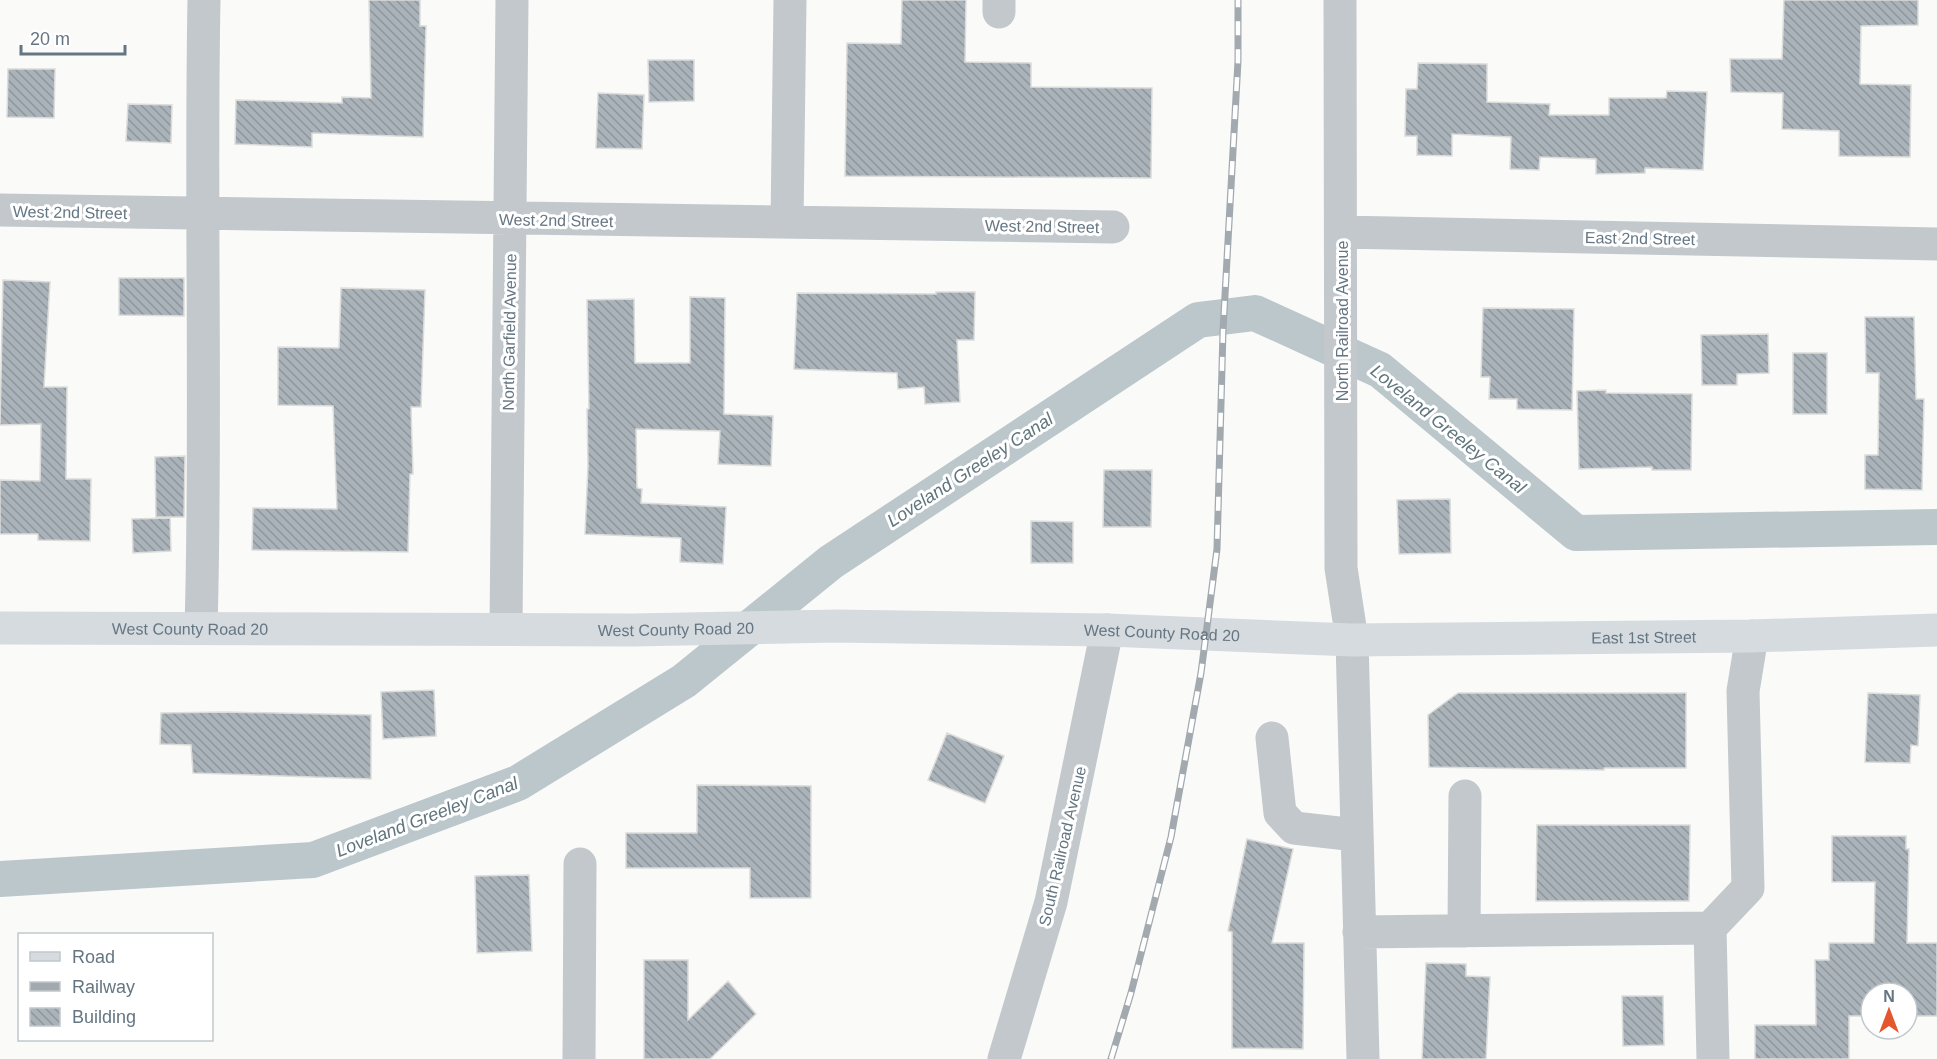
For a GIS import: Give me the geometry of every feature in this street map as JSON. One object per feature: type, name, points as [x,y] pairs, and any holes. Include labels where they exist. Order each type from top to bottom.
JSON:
[{"type":"main road","name":"West County Road 20","points":[[0,628],[632,630],[836,626],[1107,630],[1352,640]]},
{"type":"main road","name":"East 1st Street","points":[[1352,640],[1752,636],[1937,630]]},
{"type":"street","points":[[201,628],[205,479],[201,214],[204,0]]},
{"type":"street","name":"North Garfield Avenue","points":[[506,628],[512,0]]},
{"type":"street","points":[[787,222],[790,0]]},
{"type":"street","name":"North Railroad Avenue","points":[[1340,0],[1341,568],[1352,640]]},
{"type":"street","name":"West 2nd Street","points":[[0,210],[1113,227]]},
{"type":"street","name":"East 2nd Street","points":[[1342,232],[1937,244]]},
{"type":"street","name":"South Railroad Avenue","points":[[1004,1059],[1051,902],[1107,630]]},
{"type":"street","points":[[1713,1059],[1710,928],[1748,888],[1743,691],[1752,636]]},
{"type":"street","points":[[1352,640],[1362,1059]]},
{"type":"street","points":[[1272,738],[1280,813],[1294,828],[1356,835]]},
{"type":"street","points":[[1464,931],[1466,796]]},
{"type":"street","points":[[579,1059],[580,864]]},
{"type":"street","points":[[1359,932],[1710,928]]},
{"type":"building","points":[[369,0],[420,0],[420,26],[426,26],[423,137],[312,133],[312,147],[235,144],[236,100],[342,103],[342,97],[371,98]]},
{"type":"building","points":[[902,0],[966,0],[965,62],[1031,63],[1031,87],[1152,88],[1151,178],[845,176],[847,43],[901,44]]},
{"type":"building","points":[[1784,0],[1918,0],[1918,25],[1861,26],[1860,84],[1911,85],[1910,157],[1839,156],[1839,131],[1782,129],[1783,93],[1731,92],[1730,59],[1782,59]]},
{"type":"building","points":[[648,60],[694,60],[694,101],[649,102]]},
{"type":"building","points":[[1418,63],[1487,64],[1487,102],[1550,104],[1549,115],[1609,115],[1609,98],[1666,98],[1667,91],[1707,92],[1703,170],[1645,168],[1645,173],[1596,174],[1596,159],[1540,157],[1539,170],[1510,169],[1511,137],[1452,134],[1452,156],[1417,155],[1417,136],[1405,136],[1406,89],[1417,89]]},
{"type":"building","points":[[8,69],[55,69],[54,118],[7,117]]},
{"type":"building","points":[[598,93],[644,95],[642,149],[596,148]]},
{"type":"building","points":[[128,104],[172,105],[171,143],[126,141]]},
{"type":"building","points":[[119,278],[184,278],[184,316],[119,315]]},
{"type":"building","points":[[3,280],[50,282],[44,387],[67,387],[66,479],[91,479],[90,541],[38,540],[38,534],[0,534],[0,480],[40,481],[41,424],[0,425]]},
{"type":"building","points":[[341,288],[425,290],[421,407],[411,407],[413,474],[410,474],[408,552],[252,550],[253,508],[337,509],[333,406],[278,405],[278,347],[339,348]]},
{"type":"building","points":[[936,292],[975,292],[974,340],[957,340],[960,402],[925,404],[924,387],[898,389],[897,373],[794,369],[797,293],[936,294]]},
{"type":"building","points":[[690,297],[725,298],[724,414],[773,416],[771,466],[718,464],[720,431],[636,429],[637,488],[642,489],[641,503],[726,507],[723,564],[680,562],[681,538],[585,534],[588,465],[587,409],[589,409],[587,300],[634,299],[635,363],[690,363]]},
{"type":"building","points":[[1483,308],[1574,309],[1572,410],[1517,409],[1517,399],[1489,399],[1490,377],[1481,377]]},
{"type":"building","points":[[1865,317],[1914,317],[1916,399],[1924,399],[1922,490],[1865,489],[1865,455],[1878,455],[1879,373],[1866,373]]},
{"type":"building","points":[[1768,334],[1769,373],[1737,374],[1737,385],[1702,385],[1701,335]]},
{"type":"building","points":[[1793,353],[1827,353],[1827,414],[1793,414]]},
{"type":"building","points":[[1606,390],[1606,393],[1692,394],[1691,470],[1652,470],[1652,467],[1579,469],[1577,391]]},
{"type":"building","points":[[185,456],[184,517],[156,517],[155,457]]},
{"type":"building","points":[[1104,470],[1152,470],[1151,527],[1103,527]]},
{"type":"building","points":[[1450,499],[1451,553],[1399,554],[1397,500]]},
{"type":"building","points":[[170,518],[171,551],[133,553],[132,519]]},
{"type":"building","points":[[1031,521],[1073,522],[1073,563],[1031,563]]},
{"type":"building","points":[[434,690],[436,736],[383,739],[381,692]]},
{"type":"building","points":[[1458,693],[1686,693],[1686,768],[1604,768],[1604,770],[1429,767],[1428,715]]},
{"type":"building","points":[[1868,693],[1920,695],[1918,746],[1911,745],[1910,763],[1865,762]]},
{"type":"building","points":[[161,713],[371,715],[371,779],[193,773],[191,745],[160,744]]},
{"type":"building","points":[[947,733],[1004,756],[985,803],[928,780]]},
{"type":"building","points":[[697,785],[811,786],[811,898],[750,898],[750,868],[626,868],[626,833],[697,833]]},
{"type":"building","points":[[1537,825],[1690,825],[1689,901],[1536,901]]},
{"type":"building","points":[[1832,836],[1906,836],[1906,849],[1909,849],[1907,943],[1937,943],[1937,1016],[1919,1016],[1919,981],[1859,981],[1859,1016],[1849,1016],[1849,1059],[1755,1059],[1755,1025],[1816,1025],[1815,960],[1829,960],[1829,943],[1874,943],[1875,882],[1832,882]]},
{"type":"building","points":[[1247,839],[1293,849],[1272,943],[1304,943],[1303,1049],[1232,1048],[1232,932],[1228,931]]},
{"type":"building","points":[[529,875],[532,951],[477,953],[475,876]]},
{"type":"building","points":[[644,960],[688,960],[688,1020],[728,981],[756,1014],[710,1059],[644,1059]]},
{"type":"building","points":[[1426,963],[1466,964],[1466,976],[1490,977],[1486,1059],[1422,1059]]},
{"type":"building","points":[[1622,996],[1663,996],[1664,1045],[1623,1046]]},
{"type":"waterway","name":"Loveland Greeley Canal","points":[[0,879],[313,860],[518,783],[684,681],[831,562],[1198,320],[1255,313],[1380,370],[1576,533],[1937,527]]},
{"type":"railway","points":[[1111,1059],[1131,993],[1171,837],[1201,673],[1217,549],[1223,331],[1238,61],[1238,0]]}]
